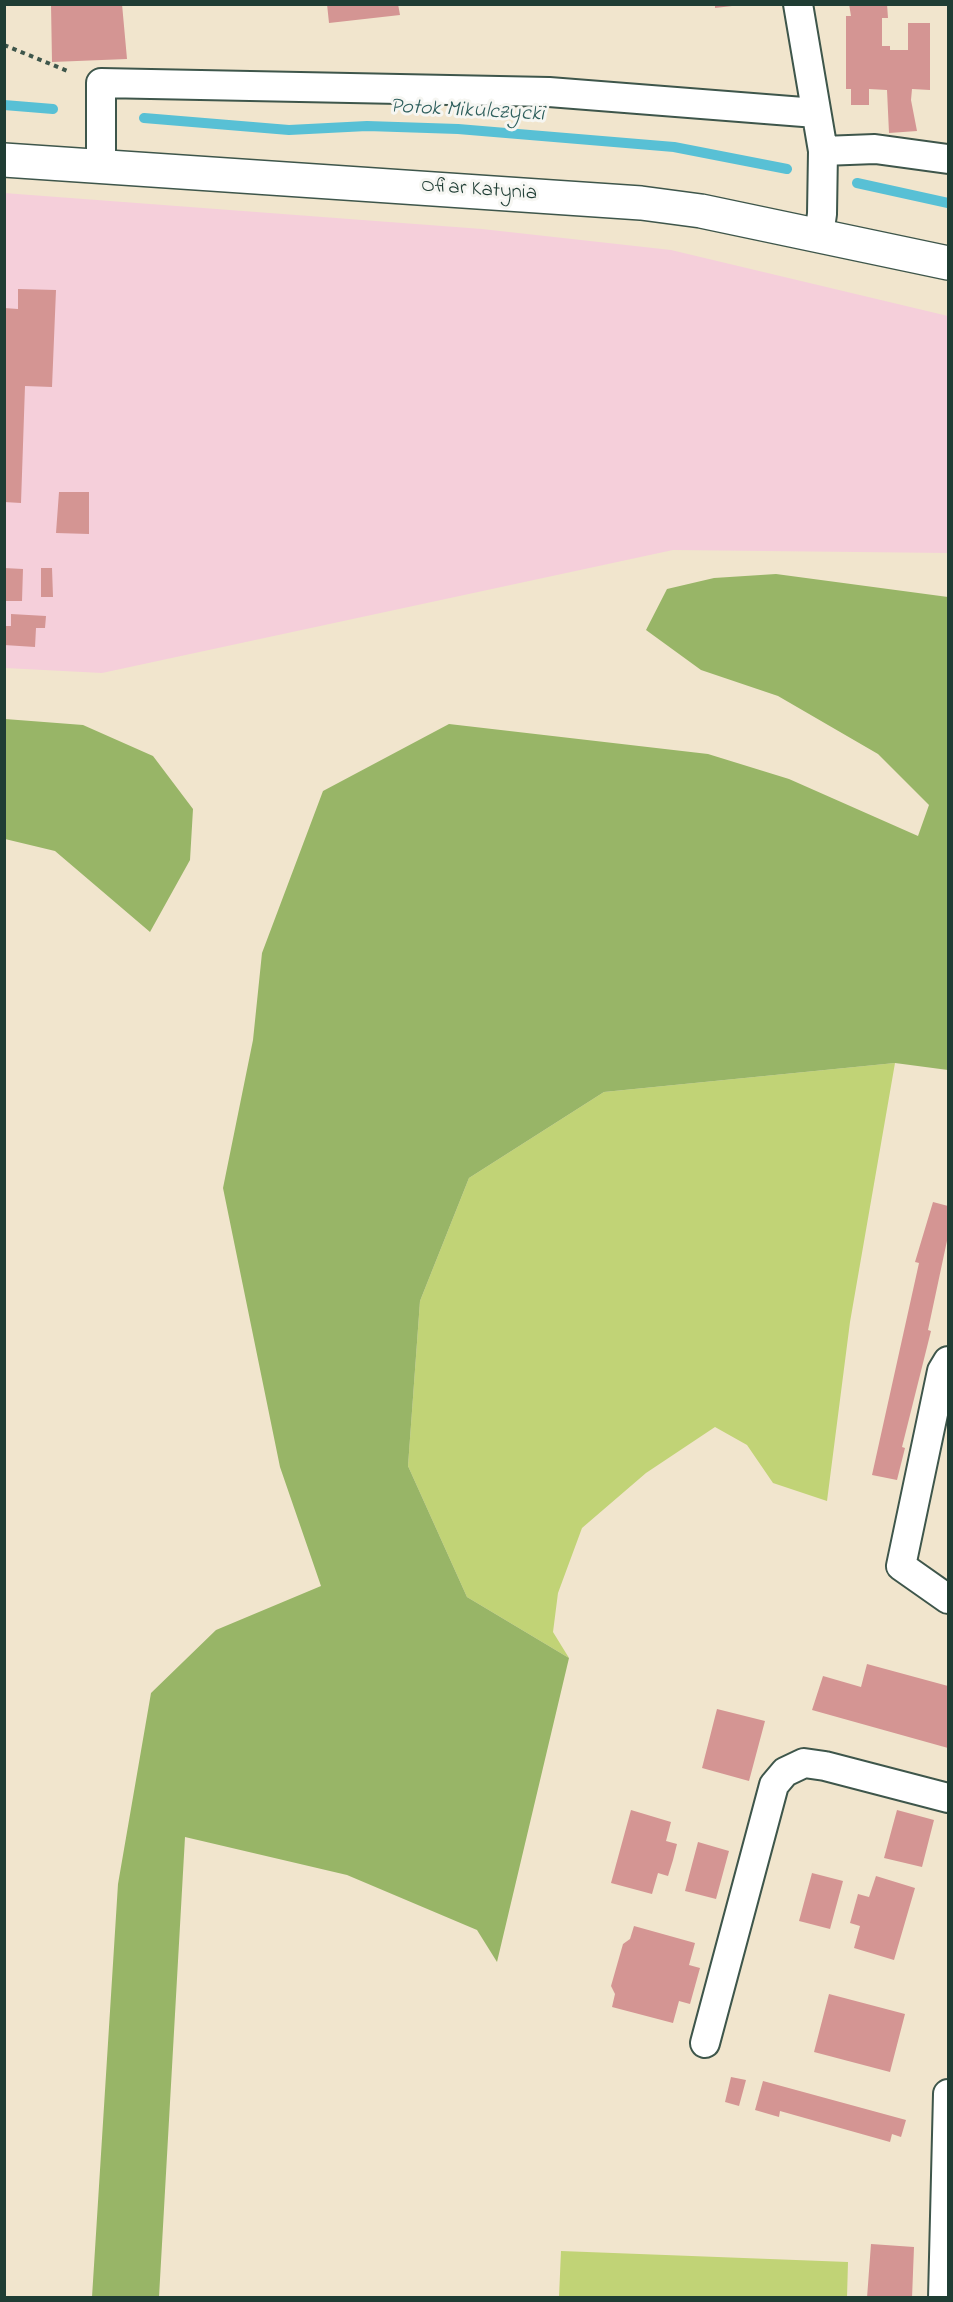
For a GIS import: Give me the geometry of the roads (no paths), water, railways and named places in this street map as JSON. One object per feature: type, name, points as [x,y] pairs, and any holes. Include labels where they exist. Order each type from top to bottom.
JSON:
[{"type":"street","points":[[798,4],[823,151],[822,214],[819,235]]},
{"type":"street","points":[[101,166],[100,82],[549,92],[816,113]]},
{"type":"street","points":[[823,151],[875,149],[948,159]]},
{"type":"street","name":"Ofiar Katynia","points":[[4,160],[641,202],[701,211],[948,263]]},
{"type":"street","points":[[948,1361],[942,1371],[901,1566],[948,1599]]},
{"type":"street","points":[[705,2043],[774,1785],[785,1772],[804,1763],[825,1766],[948,1798]]},
{"type":"street","points":[[943,2298],[948,2094]]},
{"type":"waterway","name":"Potok Mikulczycki","points":[[4,105],[53,109]]},
{"type":"waterway","name":"Potok Mikulczycki","points":[[144,118],[289,130],[367,126],[458,129],[674,147],[787,169]]},
{"type":"waterway","name":"Potok Mikulczycki","points":[[857,183],[948,203]]}]
